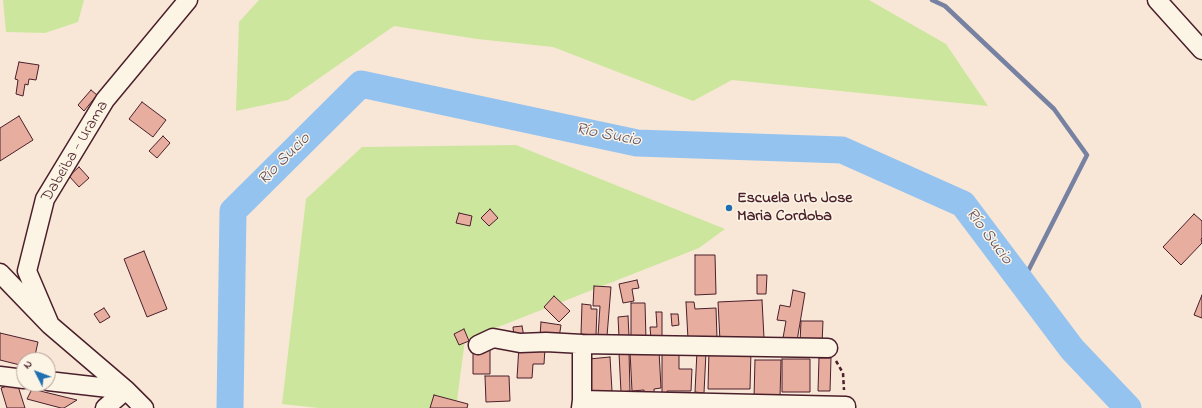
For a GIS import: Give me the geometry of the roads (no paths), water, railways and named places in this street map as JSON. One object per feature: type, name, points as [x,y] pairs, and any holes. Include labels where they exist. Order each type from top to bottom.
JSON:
[{"type":"street","name":"Dabeiba - Urama","points":[[50,325],[27,271],[45,199],[105,100],[188,0]]},
{"type":"street","points":[[1157,0],[1202,50]]},
{"type":"street","points":[[0,273],[50,325],[126,390],[144,408]]},
{"type":"street","points":[[478,345],[493,338],[520,343],[546,342],[582,344],[828,348]]},
{"type":"street","points":[[582,344],[582,404],[846,407]]},
{"type":"street","points":[[0,376],[16,378]]},
{"type":"street","points":[[56,383],[126,390]]},
{"type":"street","points":[[105,408],[126,390]]},
{"type":"waterway","points":[[932,0],[945,6],[1054,109],[1087,155],[1022,283]]},
{"type":"waterway","name":"Río Sucio","points":[[230,408],[233,211],[361,84],[637,143],[842,150],[963,204],[1072,349],[1128,408]]},
{"type":"place","name":"Escuela Urb Jose Maria Cordoba","points":[[729,208]]}]
